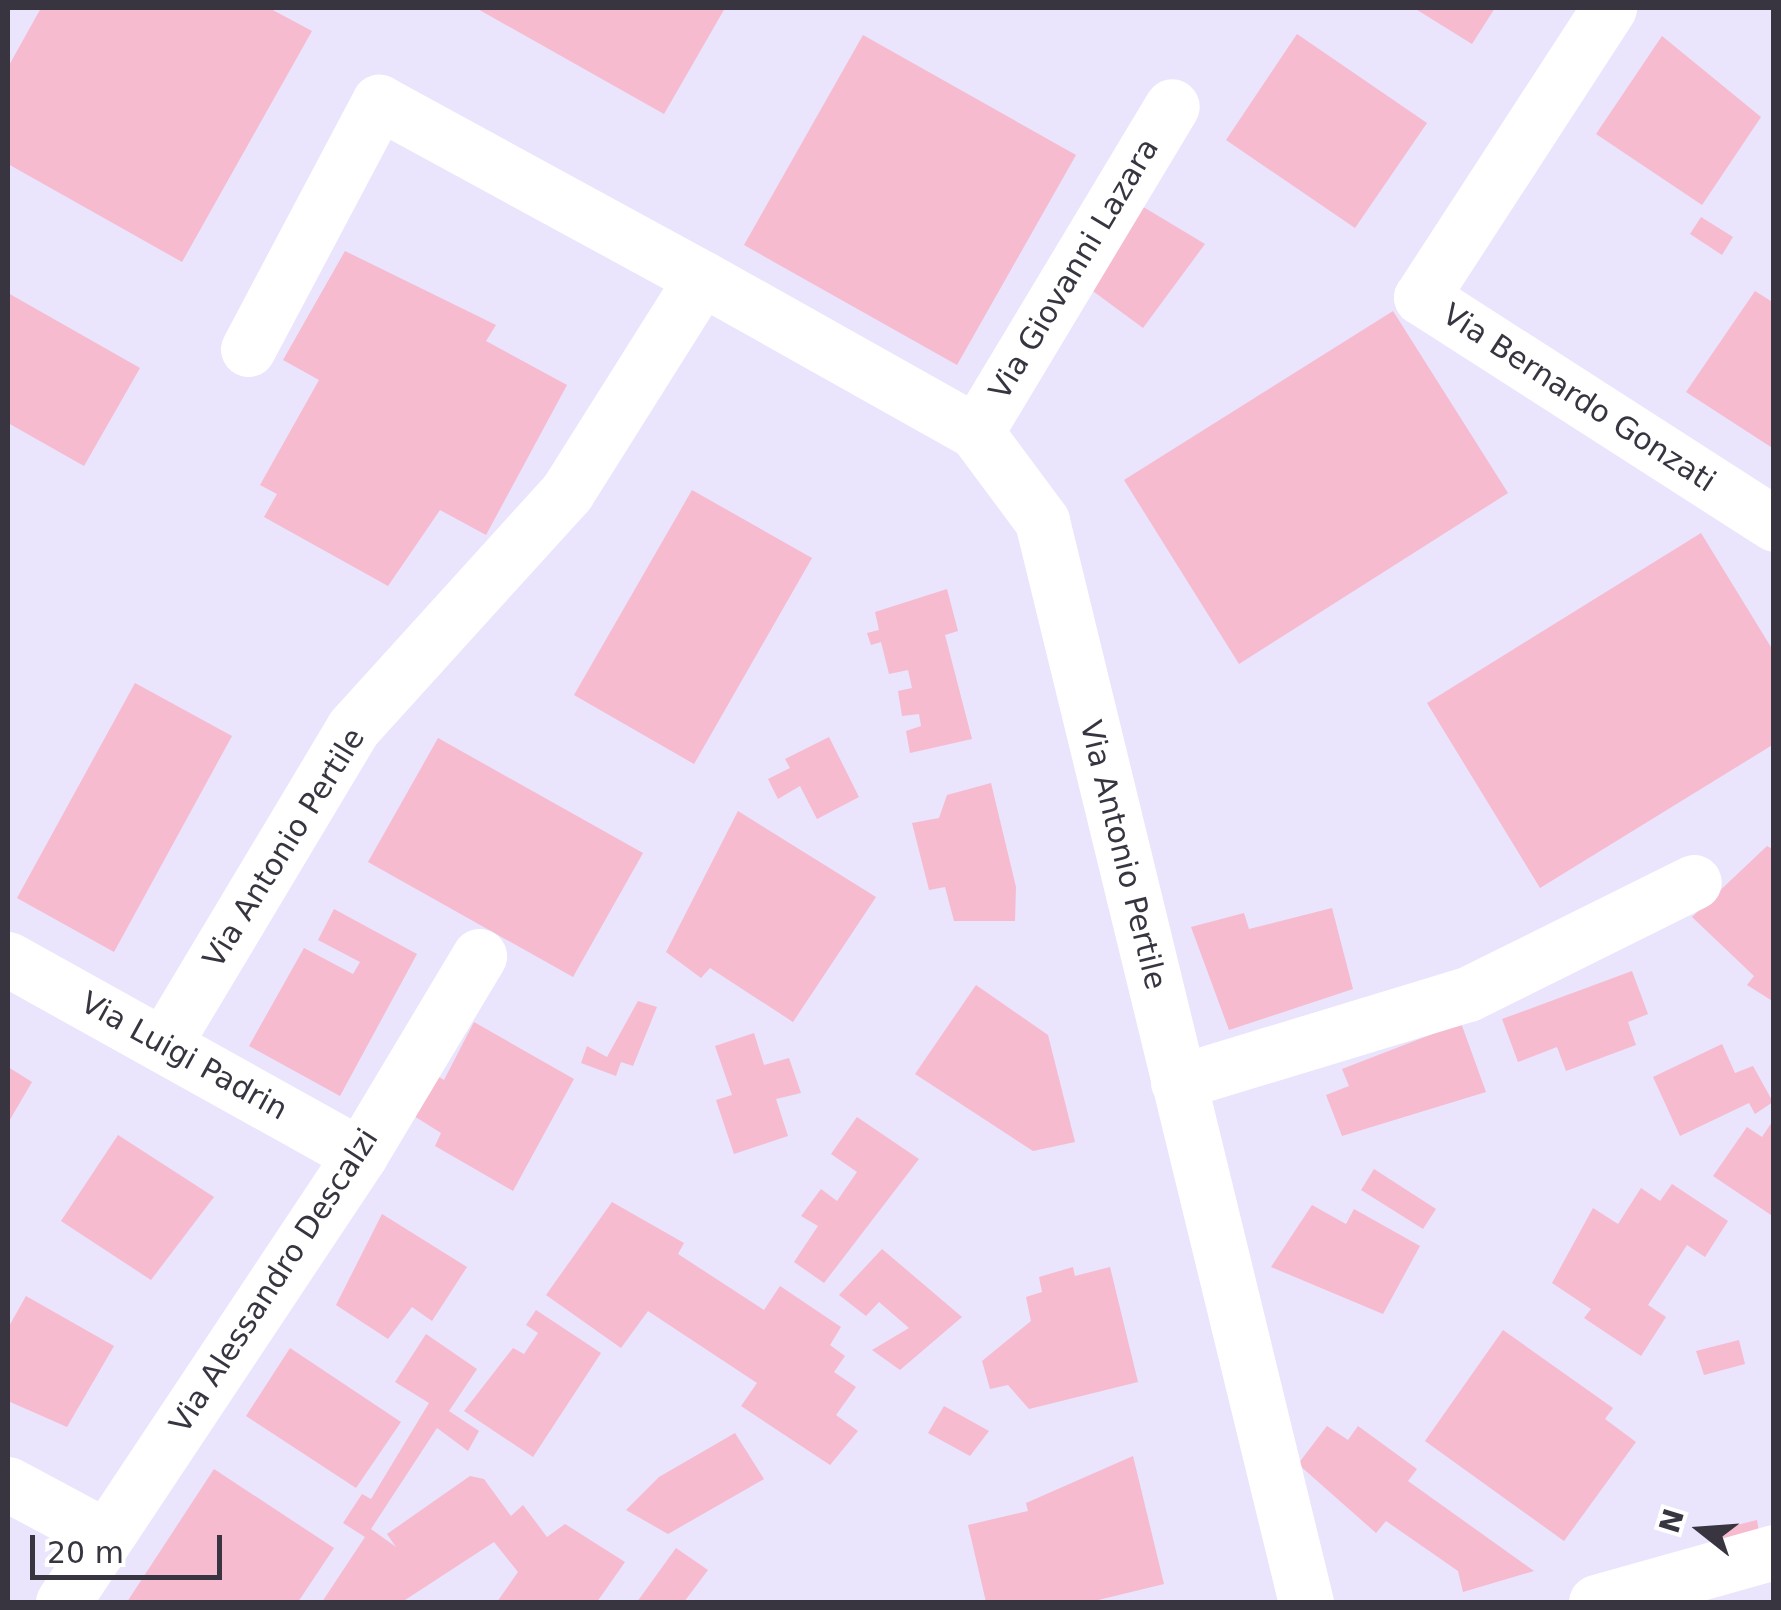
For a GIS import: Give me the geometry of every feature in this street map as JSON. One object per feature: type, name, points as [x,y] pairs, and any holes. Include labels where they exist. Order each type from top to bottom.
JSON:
[{"type":"street","name":"Via Bernardo Gonzati","points":[[1609,8],[1422,297],[1774,524]]},
{"type":"street","name":"Via Antonio Pertile","points":[[248,349],[379,102],[976,432],[1042,521],[1306,1602]]},
{"type":"street","name":"Via Giovanni Lazara","points":[[976,432],[1172,106]]},
{"type":"street","name":"Via Antonio Pertile","points":[[164,1044],[353,728],[567,492],[702,278]]},
{"type":"street","points":[[1178,1082],[1468,994],[1694,882]]},
{"type":"street","name":"Via Alessandro Descalzi","points":[[63,1602],[360,1155],[478,956]]},
{"type":"street","name":"Via Luigi Padrin","points":[[8,959],[360,1155]]},
{"type":"street","points":[[8,1484],[105,1536]]},
{"type":"street","points":[[1596,1602],[1675,1593],[1774,1552]]},
{"type":"building","points":[[41,8],[269,8],[312,31],[182,262],[8,164],[8,67]]},
{"type":"building","points":[[476,8],[725,8],[664,114]]},
{"type":"building","points":[[1414,8],[1495,8],[1472,44]]},
{"type":"building","points":[[1297,34],[1427,123],[1355,228],[1226,140]]},
{"type":"building","points":[[863,35],[1076,155],[957,365],[744,245]]},
{"type":"building","points":[[1662,36],[1761,117],[1702,205],[1596,134]]},
{"type":"building","points":[[1130,199],[1205,244],[1143,328],[1082,283]]},
{"type":"building","points":[[1701,217],[1733,237],[1722,255],[1690,234]]},
{"type":"building","points":[[345,251],[496,325],[486,341],[567,385],[486,535],[440,510],[388,586],[264,517],[277,494],[260,485],[319,380],[283,360]]},
{"type":"building","points":[[1755,291],[1774,303],[1774,449],[1686,392]]},
{"type":"building","points":[[8,293],[140,368],[84,466],[8,423]]},
{"type":"building","points":[[1393,311],[1508,493],[1239,664],[1124,480]]},
{"type":"building","points":[[692,490],[812,558],[694,764],[574,695]]},
{"type":"building","points":[[1701,533],[1774,652],[1774,744],[1540,888],[1427,703]]},
{"type":"building","points":[[947,589],[958,631],[945,635],[972,739],[910,753],[906,731],[921,726],[919,714],[902,716],[898,691],[912,688],[908,670],[889,674],[881,642],[871,645],[867,633],[879,630],[875,612]]},
{"type":"building","points":[[135,683],[232,736],[114,952],[17,898]]},
{"type":"building","points":[[829,737],[859,797],[817,819],[800,786],[778,799],[768,779],[790,768],[785,759]]},
{"type":"building","points":[[438,738],[643,853],[573,977],[368,862]]},
{"type":"building","points":[[991,783],[1016,887],[1015,921],[954,921],[945,887],[929,890],[912,823],[939,818],[947,795]]},
{"type":"building","points":[[738,811],[876,897],[793,1022],[710,968],[701,978],[666,952]]},
{"type":"building","points":[[1767,846],[1774,850],[1774,1002],[1747,985],[1754,976],[1692,917]]},
{"type":"building","points":[[1332,908],[1353,989],[1229,1030],[1191,927],[1244,913],[1249,929]]},
{"type":"building","points":[[334,909],[417,954],[340,1096],[249,1046],[304,948],[353,974],[360,962],[318,940]]},
{"type":"building","points":[[1632,971],[1648,1014],[1628,1022],[1636,1045],[1566,1071],[1557,1047],[1518,1062],[1502,1019]]},
{"type":"building","points":[[976,985],[1048,1035],[1075,1142],[1033,1151],[915,1074]]},
{"type":"building","points":[[638,1001],[657,1007],[633,1066],[621,1062],[616,1076],[581,1063],[587,1046],[607,1057]]},
{"type":"building","points":[[474,1022],[574,1079],[513,1191],[435,1146],[441,1133],[406,1111],[427,1070],[444,1080]]},
{"type":"building","points":[[1461,1023],[1486,1092],[1342,1136],[1326,1095],[1349,1086],[1342,1069]]},
{"type":"building","points":[[754,1033],[764,1065],[789,1058],[801,1093],[776,1099],[788,1136],[734,1154],[716,1100],[732,1095],[715,1046]]},
{"type":"building","points":[[1722,1044],[1735,1073],[1753,1066],[1773,1102],[1755,1114],[1749,1103],[1680,1136],[1653,1077]]},
{"type":"building","points":[[8,1067],[32,1082],[8,1123]]},
{"type":"building","points":[[857,1117],[919,1159],[824,1283],[794,1262],[818,1226],[801,1216],[821,1189],[837,1201],[857,1172],[831,1154]]},
{"type":"building","points":[[1774,1119],[1774,1217],[1713,1176],[1747,1127],[1762,1137]]},
{"type":"building","points":[[118,1135],[214,1197],[151,1280],[61,1221]]},
{"type":"building","points":[[1374,1169],[1436,1209],[1423,1229],[1361,1190]]},
{"type":"building","points":[[1672,1184],[1728,1221],[1705,1257],[1687,1245],[1648,1305],[1666,1317],[1641,1356],[1584,1318],[1591,1309],[1552,1283],[1593,1208],[1618,1224],[1641,1188],[1660,1201]]},
{"type":"building","points":[[612,1202],[684,1243],[678,1254],[764,1310],[780,1286],[841,1327],[830,1345],[845,1356],[834,1372],[856,1387],[836,1415],[858,1431],[830,1465],[741,1406],[757,1383],[648,1311],[621,1348],[546,1295]]},
{"type":"building","points":[[1312,1205],[1346,1224],[1354,1209],[1420,1246],[1383,1314],[1271,1267]]},
{"type":"building","points":[[382,1214],[467,1267],[432,1321],[412,1307],[388,1339],[336,1305]]},
{"type":"building","points":[[882,1249],[962,1317],[900,1370],[872,1350],[909,1328],[879,1302],[866,1316],[839,1295]]},
{"type":"building","points":[[1073,1267],[1075,1276],[1110,1267],[1138,1382],[1029,1409],[1008,1385],[990,1389],[982,1361],[1031,1321],[1026,1297],[1042,1292],[1039,1277]]},
{"type":"building","points":[[26,1296],[114,1346],[67,1427],[8,1401],[8,1328]]},
{"type":"building","points":[[536,1310],[601,1353],[533,1457],[464,1411],[513,1348],[524,1354],[538,1333],[526,1325]]},
{"type":"building","points":[[1503,1330],[1613,1408],[1605,1419],[1636,1442],[1564,1541],[1425,1441]]},
{"type":"building","points":[[426,1334],[477,1369],[449,1411],[479,1431],[468,1451],[437,1428],[371,1529],[396,1547],[387,1534],[470,1476],[484,1479],[511,1516],[523,1505],[547,1537],[565,1524],[625,1562],[597,1602],[497,1602],[518,1572],[494,1542],[402,1602],[322,1602],[365,1537],[343,1523],[362,1494],[371,1499],[429,1403],[395,1382]]},
{"type":"building","points":[[1739,1340],[1745,1364],[1704,1375],[1696,1351]]},
{"type":"building","points":[[290,1348],[401,1422],[356,1488],[246,1416]]},
{"type":"building","points":[[944,1406],[989,1431],[970,1456],[928,1433]]},
{"type":"building","points":[[1327,1426],[1348,1440],[1358,1426],[1417,1469],[1408,1481],[1534,1571],[1463,1592],[1458,1571],[1386,1521],[1376,1533],[1298,1464]]},
{"type":"building","points":[[735,1433],[764,1479],[668,1534],[626,1510],[659,1477]]},
{"type":"building","points":[[1133,1456],[1164,1584],[1090,1602],[986,1602],[968,1525],[1028,1511],[1026,1503]]},
{"type":"building","points":[[214,1469],[334,1548],[298,1602],[127,1602]]},
{"type":"building","points":[[1757,1520],[1759,1532],[1723,1541],[1721,1529]]},
{"type":"building","points":[[676,1548],[708,1570],[684,1602],[637,1602]]}]
